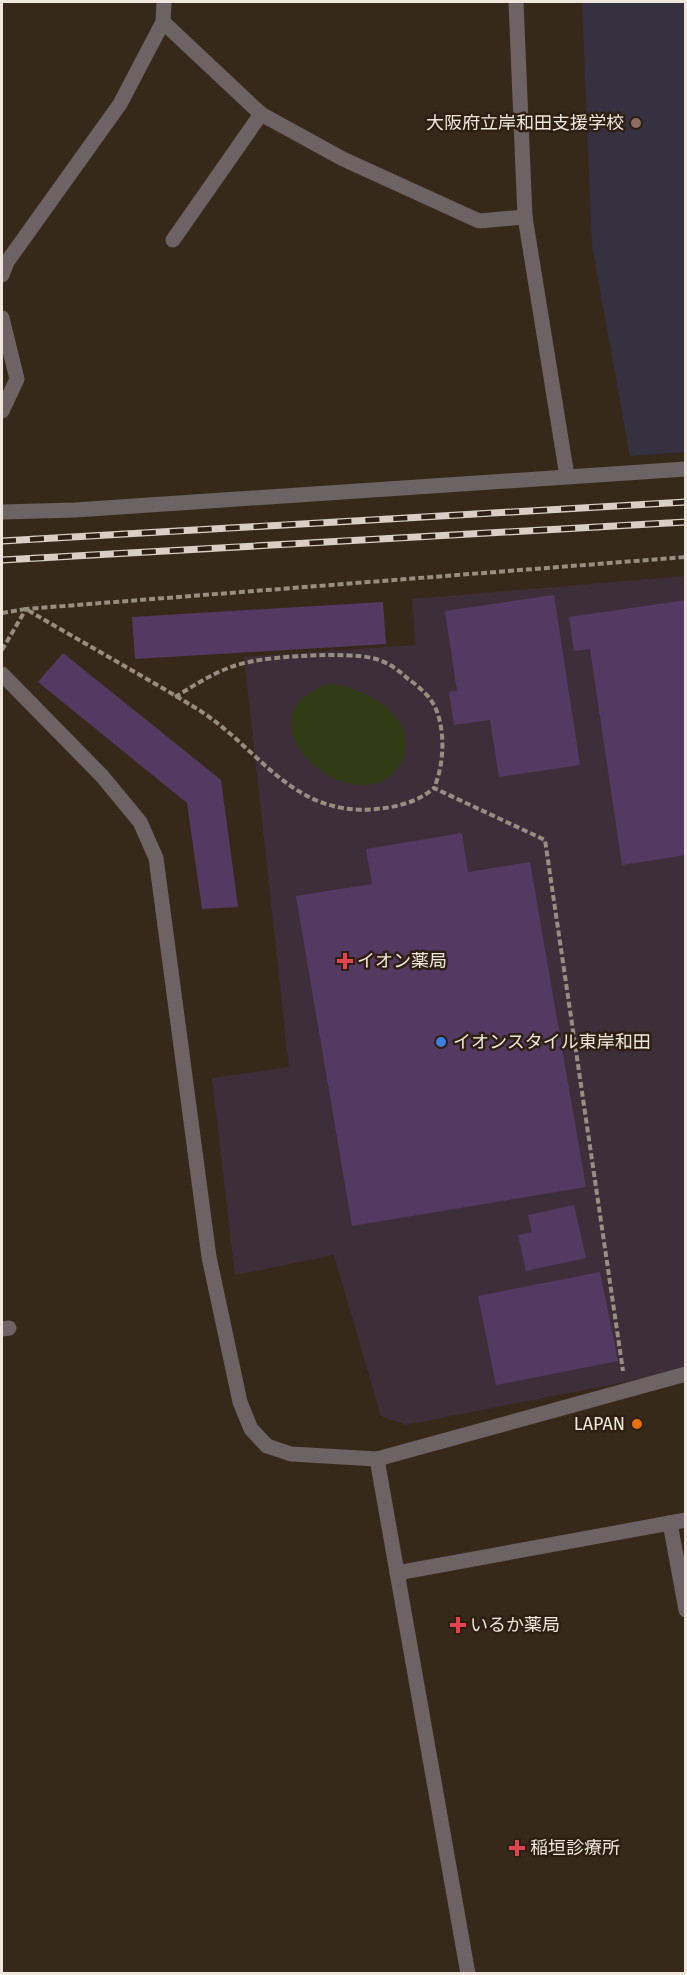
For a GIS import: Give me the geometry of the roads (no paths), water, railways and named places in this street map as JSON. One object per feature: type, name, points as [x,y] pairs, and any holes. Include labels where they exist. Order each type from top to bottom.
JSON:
[{"type":"street","points":[[2,275],[7,262],[120,104],[163,22],[164,2]]},
{"type":"street","points":[[516,2],[525,217],[567,476]]},
{"type":"street","points":[[163,22],[261,114],[343,159],[479,221],[525,217]]},
{"type":"street","points":[[173,240],[261,114]]},
{"type":"street","points":[[2,318],[17,379],[2,411]]},
{"type":"street","points":[[2,512],[75,510],[686,469]]},
{"type":"street","points":[[2,674],[102,776],[140,822],[156,858],[209,1257],[240,1402],[251,1429],[267,1446],[291,1454],[377,1459],[686,1374]]},
{"type":"street","points":[[377,1459],[468,1974]]},
{"type":"street","points":[[398,1573],[678,1522],[686,1610]]},
{"type":"railway","points":[[2,541],[686,502]]},
{"type":"railway","points":[[2,560],[686,522]]},
{"type":"place","name":"大阪府立岸和田支援学校","points":[[636,123]]},
{"type":"place","name":"イオン薬局","points":[[345,961]]},
{"type":"place","name":"イオンスタイル東岸和田","points":[[441,1042]]},
{"type":"place","name":"LAPAN","points":[[637,1424]]},
{"type":"place","name":"いるか薬局","points":[[458,1625]]},
{"type":"place","name":"稲垣診療所","points":[[517,1848]]}]
